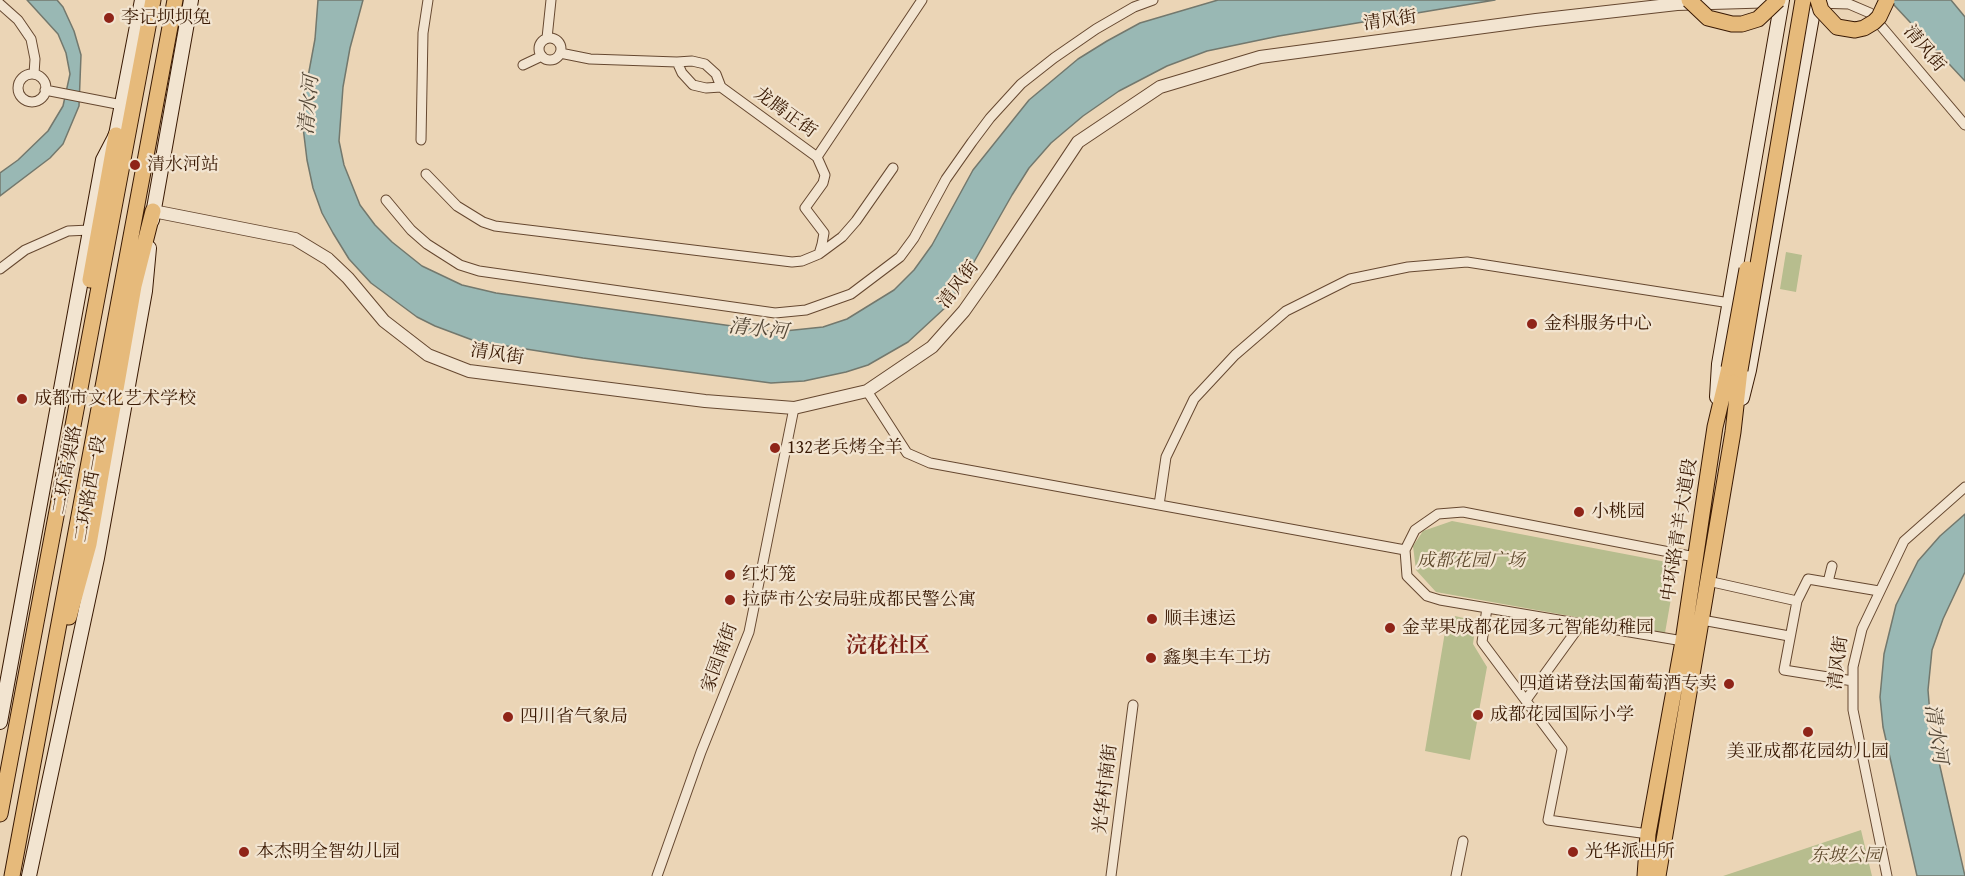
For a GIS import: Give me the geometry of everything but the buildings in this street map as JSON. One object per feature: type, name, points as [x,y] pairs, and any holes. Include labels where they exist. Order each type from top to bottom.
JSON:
[{"type":"main road","points":[[32,648],[42,559],[116,135],[142,0]]},
{"type":"main road","name":"二环高架路","points":[[0,814],[153,0]]},
{"type":"main road","name":"二环高架路","points":[[12,876],[176,0]]},
{"type":"main road","name":"二环路西一段","points":[[29,876],[97,558],[144,291],[153,211],[191,0]]},
{"type":"main road","points":[[1689,0],[1708,18],[1732,24],[1758,19],[1784,0]]},
{"type":"main road","points":[[1715,427],[1719,364],[1784,0]]},
{"type":"main road","points":[[1734,369],[1784,0]]},
{"type":"main road","points":[[1813,1],[1837,27],[1855,30],[1864,28],[1880,17],[1887,0]]},
{"type":"main road","points":[[1734,369],[1813,1]]},
{"type":"main road","points":[[1733,432],[1749,370],[1813,1]]},
{"type":"main road","points":[[1,716],[103,160],[116,135]]},
{"type":"main road","points":[[52,665],[72,609],[88,544],[134,286],[153,211]]},
{"type":"main road","name":"中环路青羊大道段","points":[[1645,876],[1648,834],[1683,641],[1715,427],[1734,369]]},
{"type":"main road","name":"中环路青羊大道段","points":[[1658,876],[1733,432],[1734,369]]},
{"type":"street","points":[[421,140],[423,33],[428,0]]},
{"type":"street","points":[[542,56],[540,46],[547,38],[552,0]]},
{"type":"street","name":"龙腾正街","points":[[677,62],[682,73],[693,85],[706,88],[721,87],[817,157],[922,0]]},
{"type":"street","points":[[386,200],[411,230],[427,244],[460,265],[479,271],[775,313],[806,310],[851,294],[900,257],[914,238],[946,179],[990,118],[1021,84],[1096,29],[1153,0]]},
{"type":"street","name":"清风街","points":[[153,211],[295,239],[328,259],[348,278],[384,321],[428,355],[470,371],[705,401],[794,408],[867,391],[932,347],[964,311],[1078,142],[1160,87],[1272,55],[1677,4],[1784,0]]},
{"type":"street","name":"清风街","points":[[1813,1],[1850,3],[1870,13],[1965,125]]},
{"type":"street","points":[[0,4],[18,20],[31,39],[35,59],[34,74]]},
{"type":"street","points":[[547,38],[559,43],[560,53]]},
{"type":"street","points":[[524,65],[542,56],[553,59],[560,53]]},
{"type":"street","points":[[560,53],[590,59],[692,61],[705,64],[716,74],[721,87]]},
{"type":"street","points":[[34,74],[43,80],[45,90],[42,97],[34,101],[26,100],[19,94],[18,86],[26,75],[34,74]]},
{"type":"street","points":[[45,90],[122,105]]},
{"type":"street","points":[[817,157],[825,175],[823,183],[805,208],[830,238],[842,237]]},
{"type":"street","points":[[426,174],[458,206],[483,222],[495,226],[779,261],[802,261],[819,254],[842,237],[893,168]]},
{"type":"street","points":[[0,269],[26,250],[68,231],[90,230]]},
{"type":"street","points":[[819,254],[824,233]]},
{"type":"street","points":[[1159,505],[1166,457],[1194,399],[1235,354],[1286,311],[1350,279],[1408,267],[1467,262],[1730,303]]},
{"type":"street","points":[[867,391],[907,453],[918,459],[1406,550]]},
{"type":"street","name":"家园南街","points":[[657,876],[701,752],[749,632],[794,408]]},
{"type":"street","name":"清风街","points":[[1887,876],[1853,710],[1853,668],[1862,629],[1904,541],[1965,487]]},
{"type":"street","points":[[1683,641],[1427,596],[1407,576],[1406,550],[1414,530],[1438,514],[1462,512],[1695,557]]},
{"type":"street","points":[[1828,582],[1832,566]]},
{"type":"street","points":[[1853,681],[1784,670],[1797,601],[1808,579],[1879,591]]},
{"type":"street","points":[[1708,581],[1797,601]]},
{"type":"street","points":[[1487,608],[1482,642],[1562,749],[1548,820],[1648,834]]},
{"type":"street","points":[[1702,620],[1790,636]]},
{"type":"street","points":[[1526,700],[1581,624]]},
{"type":"street","name":"光华村南街","points":[[1111,876],[1133,705]]},
{"type":"street","points":[[1456,876],[1463,841]]},
{"type":"green space","points":[[1786,252],[1802,255],[1796,292],[1780,289]]},
{"type":"green space","name":"成都花园广场","points":[[1452,521],[1677,564],[1665,633],[1436,592],[1416,570],[1413,546],[1423,531]]},
{"type":"green space","points":[[1455,616],[1476,621],[1473,644],[1487,667],[1470,760],[1425,751],[1446,626],[1454,627]]},
{"type":"green space","name":"东坡公园","points":[[1861,830],[1872,876],[1723,876]]},
{"type":"water","points":[[27,0],[57,0],[63,7],[74,31],[81,55],[79,106],[63,144],[50,158],[0,196],[0,173],[18,160],[48,131],[63,106],[70,74],[66,53],[58,34]]},
{"type":"water","name":"清水河","points":[[318,0],[363,0],[350,48],[343,87],[339,141],[344,165],[360,205],[375,225],[422,266],[462,285],[496,293],[775,332],[823,327],[847,319],[894,290],[914,270],[932,245],[973,170],[1029,100],[1078,59],[1140,23],[1218,0],[1495,0],[1279,36],[1207,51],[1167,66],[1119,91],[1083,116],[1051,143],[1029,168],[947,306],[908,342],[868,365],[846,372],[804,381],[771,383],[475,341],[417,317],[371,283],[349,259],[322,213],[313,188],[307,160],[303,127],[305,93],[315,39]]},
{"type":"water","points":[[1887,0],[1951,0],[1965,17],[1965,81],[1894,5]]},
{"type":"water","points":[[1965,514],[1965,572],[1943,619],[1932,650],[1928,690],[1931,727],[1965,876],[1917,876],[1883,727],[1880,697],[1884,654],[1896,605],[1918,561],[1940,536]]},
{"type":"place","name":"李记坝坝兔","points":[[109,18]]},
{"type":"place","name":"清水河站","points":[[135,165]]},
{"type":"place","name":"金科服务中心","points":[[1532,324]]},
{"type":"place","name":"成都市文化艺术学校","points":[[22,399]]},
{"type":"place","name":"132老兵烤全羊","points":[[775,448]]},
{"type":"place","name":"小桃园","points":[[1579,512]]},
{"type":"place","name":"红灯笼","points":[[730,575]]},
{"type":"place","name":"拉萨市公安局驻成都民警公寓","points":[[730,600]]},
{"type":"place","name":"顺丰速运","points":[[1152,619]]},
{"type":"place","name":"金苹果成都花园多元智能幼稚园","points":[[1390,628]]},
{"type":"place","name":"鑫奥丰车工坊","points":[[1151,658]]},
{"type":"place","name":"四道诺登法国葡萄酒专卖","points":[[1729,684]]},
{"type":"place","name":"成都花园国际小学","points":[[1478,715]]},
{"type":"place","name":"四川省气象局","points":[[508,717]]},
{"type":"place","name":"美亚成都花园幼儿园","points":[[1808,732]]},
{"type":"place","name":"本杰明全智幼儿园","points":[[244,852]]},
{"type":"place","name":"光华派出所","points":[[1573,852]]},
{"type":"district","name":"浣花社区","points":[[888,647]]}]
